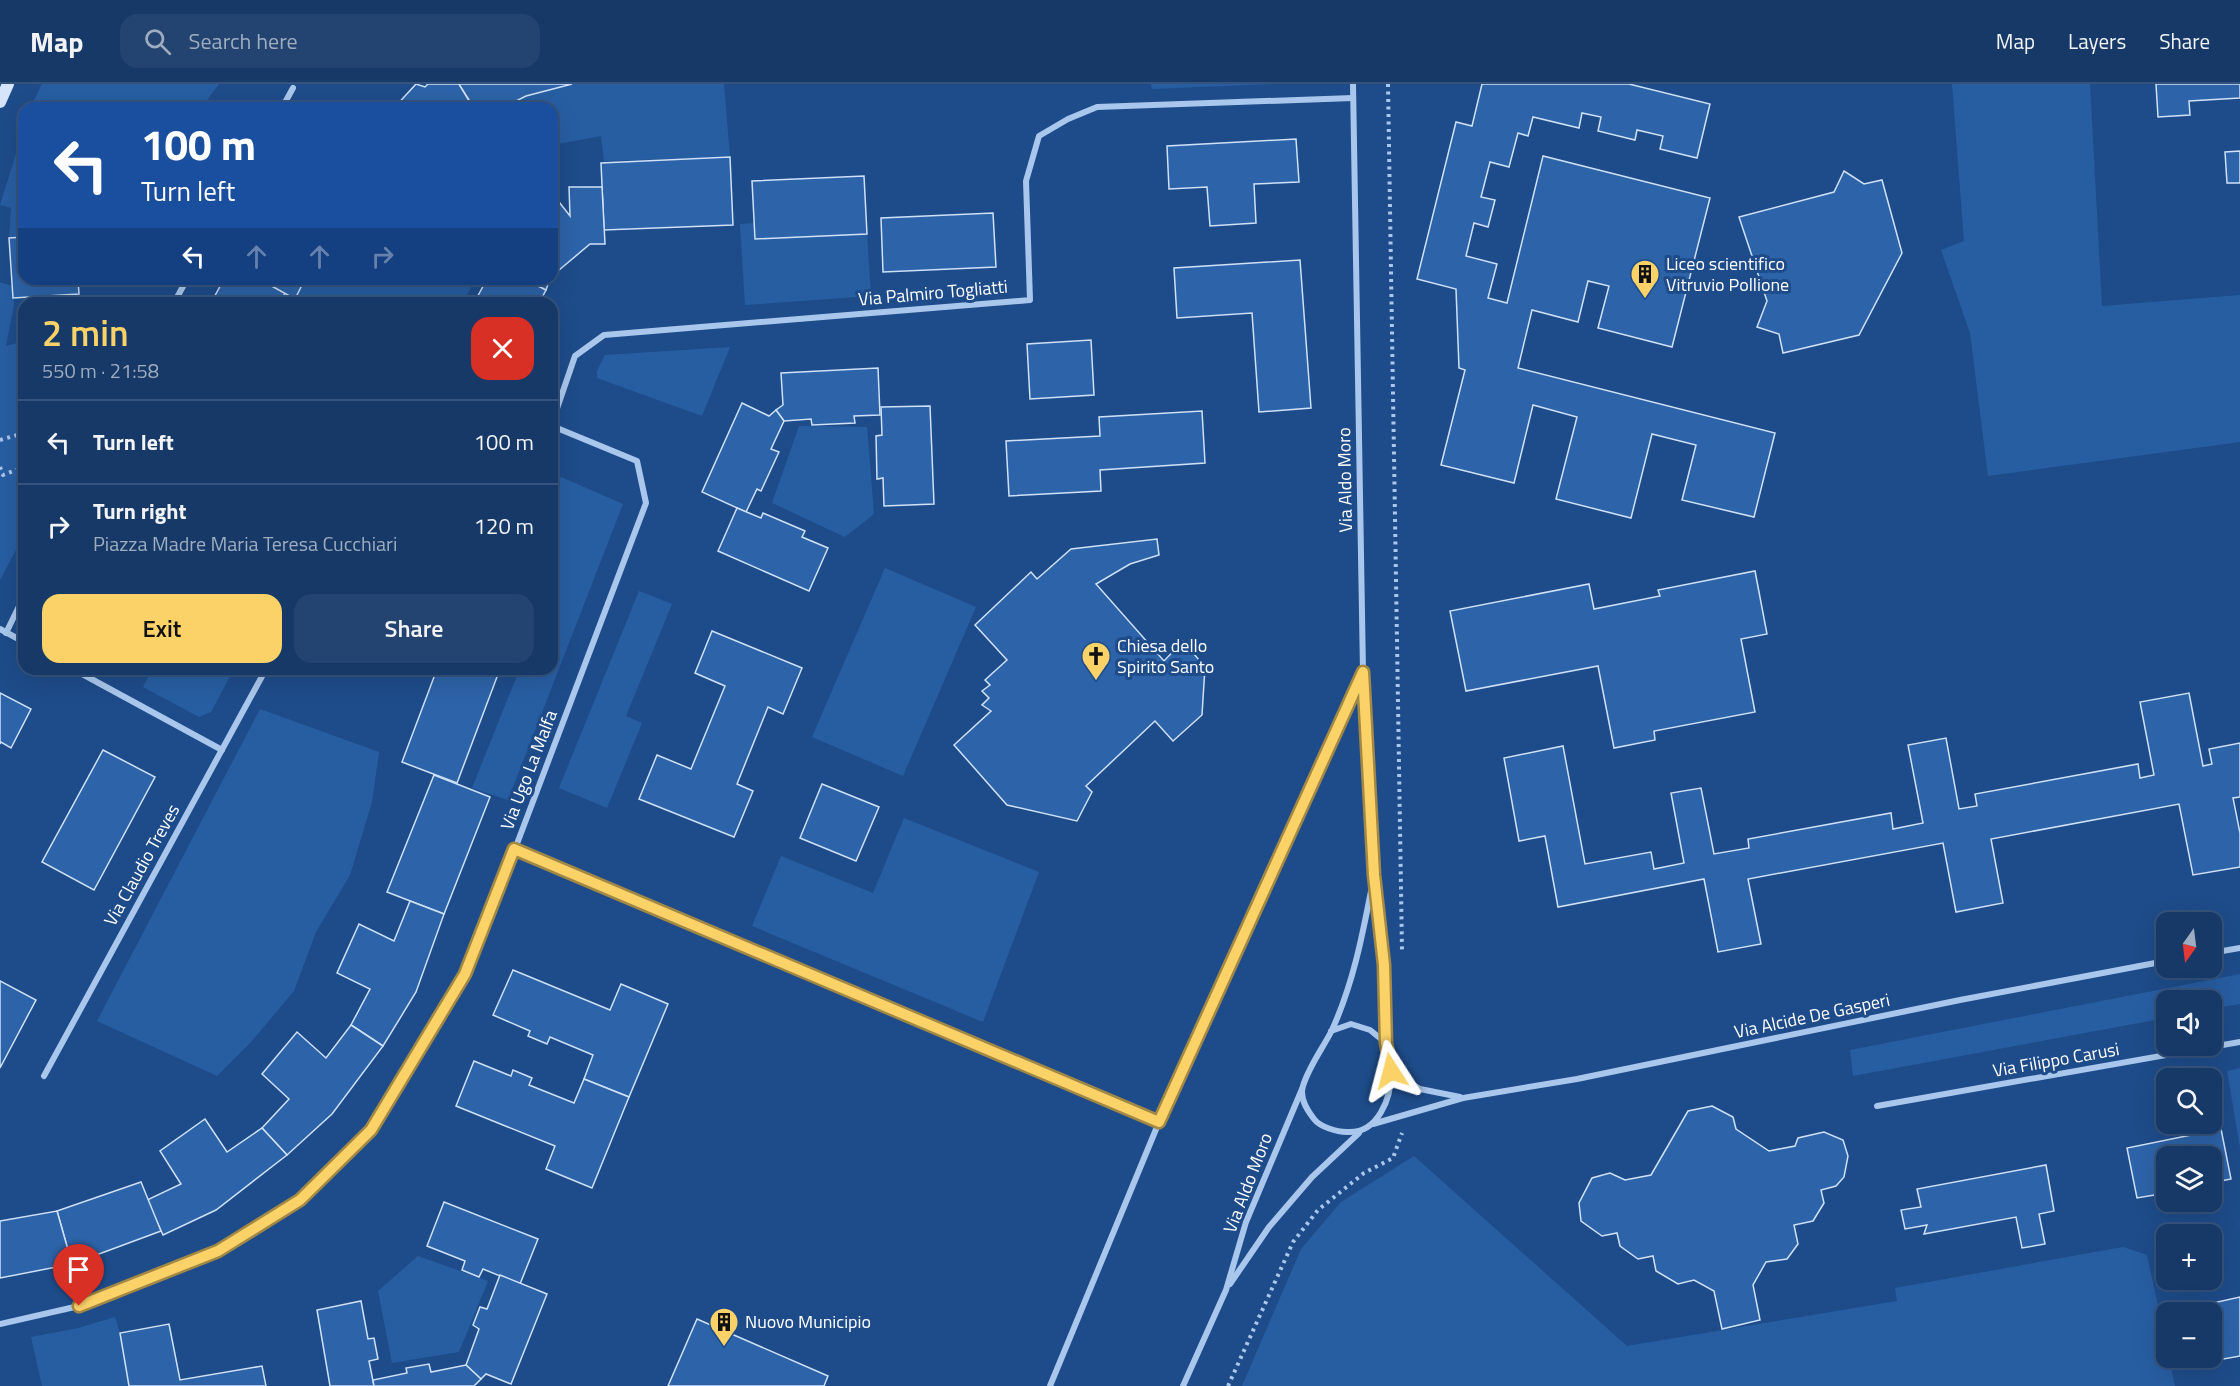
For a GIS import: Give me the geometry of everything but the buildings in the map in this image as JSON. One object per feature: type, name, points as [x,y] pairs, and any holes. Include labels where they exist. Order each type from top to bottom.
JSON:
[{"type":"main road","points":[[0,101],[4,84]]},
{"type":"main road","points":[[0,101],[8,84]]},
{"type":"street","name":"Via Aldo Moro","points":[[1353,84],[1363,672],[1374,875],[1384,965],[1386,1043]]},
{"type":"street","points":[[285,102],[293,88]]},
{"type":"street","name":"Via Palmiro Togliatti","points":[[604,335],[1030,300],[1026,181],[1040,136],[1068,119],[1097,107],[1353,98]]},
{"type":"street","name":"Via Ugo La Malfa","points":[[558,407],[575,356],[604,335]]},
{"type":"street","name":"Via Ugo La Malfa","points":[[0,1324],[79,1306],[218,1251],[300,1200],[371,1130],[465,974],[646,503],[637,461],[558,428]]},
{"type":"street","points":[[18,606],[3,631],[18,639]]},
{"type":"street","points":[[1050,1386],[1159,1122],[1363,672]]},
{"type":"street","points":[[84,675],[222,750]]},
{"type":"street","name":"Via Claudio Treves","points":[[44,1076],[263,675]]},
{"type":"street","points":[[514,849],[1159,1122]]},
{"type":"street","name":"Via Aldo Moro","points":[[1331,1031],[1356,966],[1374,875]]},
{"type":"street","points":[[2222,951],[2240,948]]},
{"type":"street","name":"Via Alcide De Gasperi","points":[[1373,1124],[1463,1098],[1577,1079],[1949,1002],[2156,963]]},
{"type":"street","points":[[1351,1024],[1370,1030],[1386,1043],[1391,1071],[1389,1090],[1384,1108],[1373,1124],[1359,1133],[1339,1132],[1316,1122],[1305,1107],[1302,1088],[1331,1031],[1351,1024]]},
{"type":"street","name":"Via Filippo Carusi","points":[[1877,1106],[2240,1042]]},
{"type":"street","name":"Via Alcide De Gasperi","points":[[1391,1071],[1420,1089],[1463,1098]]},
{"type":"street","name":"Via Aldo Moro","points":[[1183,1386],[1226,1290],[1246,1222],[1302,1088]]},
{"type":"street","name":"Via Aldo Moro","points":[[1226,1290],[1269,1227],[1312,1178],[1359,1133]]},
{"type":"path","points":[[0,440],[18,435]]},
{"type":"path","points":[[0,467],[1,477],[18,470]]},
{"type":"shaded area","points":[[42,84],[219,84],[206,102],[36,102],[34,100]]},
{"type":"shaded area","points":[[572,84],[724,84],[730,157],[604,161],[601,136],[558,144],[558,102],[514,102],[526,96]]},
{"type":"shaded area","points":[[1151,84],[1275,84],[1152,89]]},
{"type":"shaded area","points":[[1952,84],[2090,84],[2102,306],[2240,295],[2240,442],[1988,476],[1970,333],[1941,250],[1964,241]]},
{"type":"shaded area","points":[[18,147],[18,237],[9,238],[11,208],[0,205]]},
{"type":"shaded area","points":[[755,223],[756,239],[867,234],[871,296],[745,305],[740,224]]},
{"type":"shaded area","points":[[0,282],[12,286],[14,305],[6,346],[18,343],[18,546],[0,580]]},
{"type":"shaded area","points":[[302,285],[472,285],[466,297],[296,297]]},
{"type":"shaded area","points":[[730,347],[702,416],[597,378],[597,371],[605,355]]},
{"type":"shaded area","points":[[799,426],[867,427],[874,514],[845,537],[772,503]]},
{"type":"shaded area","points":[[561,477],[623,504],[558,671],[558,484]]},
{"type":"shaded area","points":[[885,568],[976,607],[903,776],[812,737]]},
{"type":"shaded area","points":[[639,591],[672,604],[626,716],[642,723],[607,808],[559,788]]},
{"type":"shaded area","points":[[149,675],[231,675],[211,712],[199,717],[143,687]]},
{"type":"shaded area","points":[[517,675],[557,675],[508,800],[472,788]]},
{"type":"shaded area","points":[[260,709],[379,752],[372,802],[350,875],[316,932],[294,991],[252,1041],[217,1076],[97,1021]]},
{"type":"shaded area","points":[[904,818],[1039,872],[983,1022],[752,926],[781,856],[873,893]]},
{"type":"shaded area","points":[[2240,974],[2240,1004],[2222,1007],[2222,990],[2158,990],[2222,978]]},
{"type":"shaded area","points":[[2156,990],[2156,1020],[1853,1076],[1850,1050]]},
{"type":"shaded area","points":[[2240,1068],[2240,1147],[2227,1071]]},
{"type":"shaded area","points":[[1414,1156],[1627,1346],[1897,1301],[1895,1288],[2123,1247],[2147,1255],[2157,1302],[2156,1368],[2171,1368],[2175,1386],[1242,1386],[1301,1249],[1341,1202]]},
{"type":"shaded area","points":[[418,1256],[488,1281],[459,1352],[392,1363],[378,1291]]},
{"type":"shaded area","points":[[115,1317],[129,1386],[42,1386],[31,1337],[78,1328]]},
{"type":"place","name":"Liceo scientifico Vitruvio Pollione","points":[[1645,300]]},
{"type":"place","name":"Chiesa dello Spirito Santo","points":[[1096,682]]},
{"type":"place","name":"Nuovo Municipio","points":[[724,1348]]},
{"type":"route","points":[[79,1306],[218,1251],[300,1200],[371,1130],[465,974],[514,849],[1159,1122],[1363,672],[1374,875],[1384,965],[1386,1043],[1391,1071]]}]
